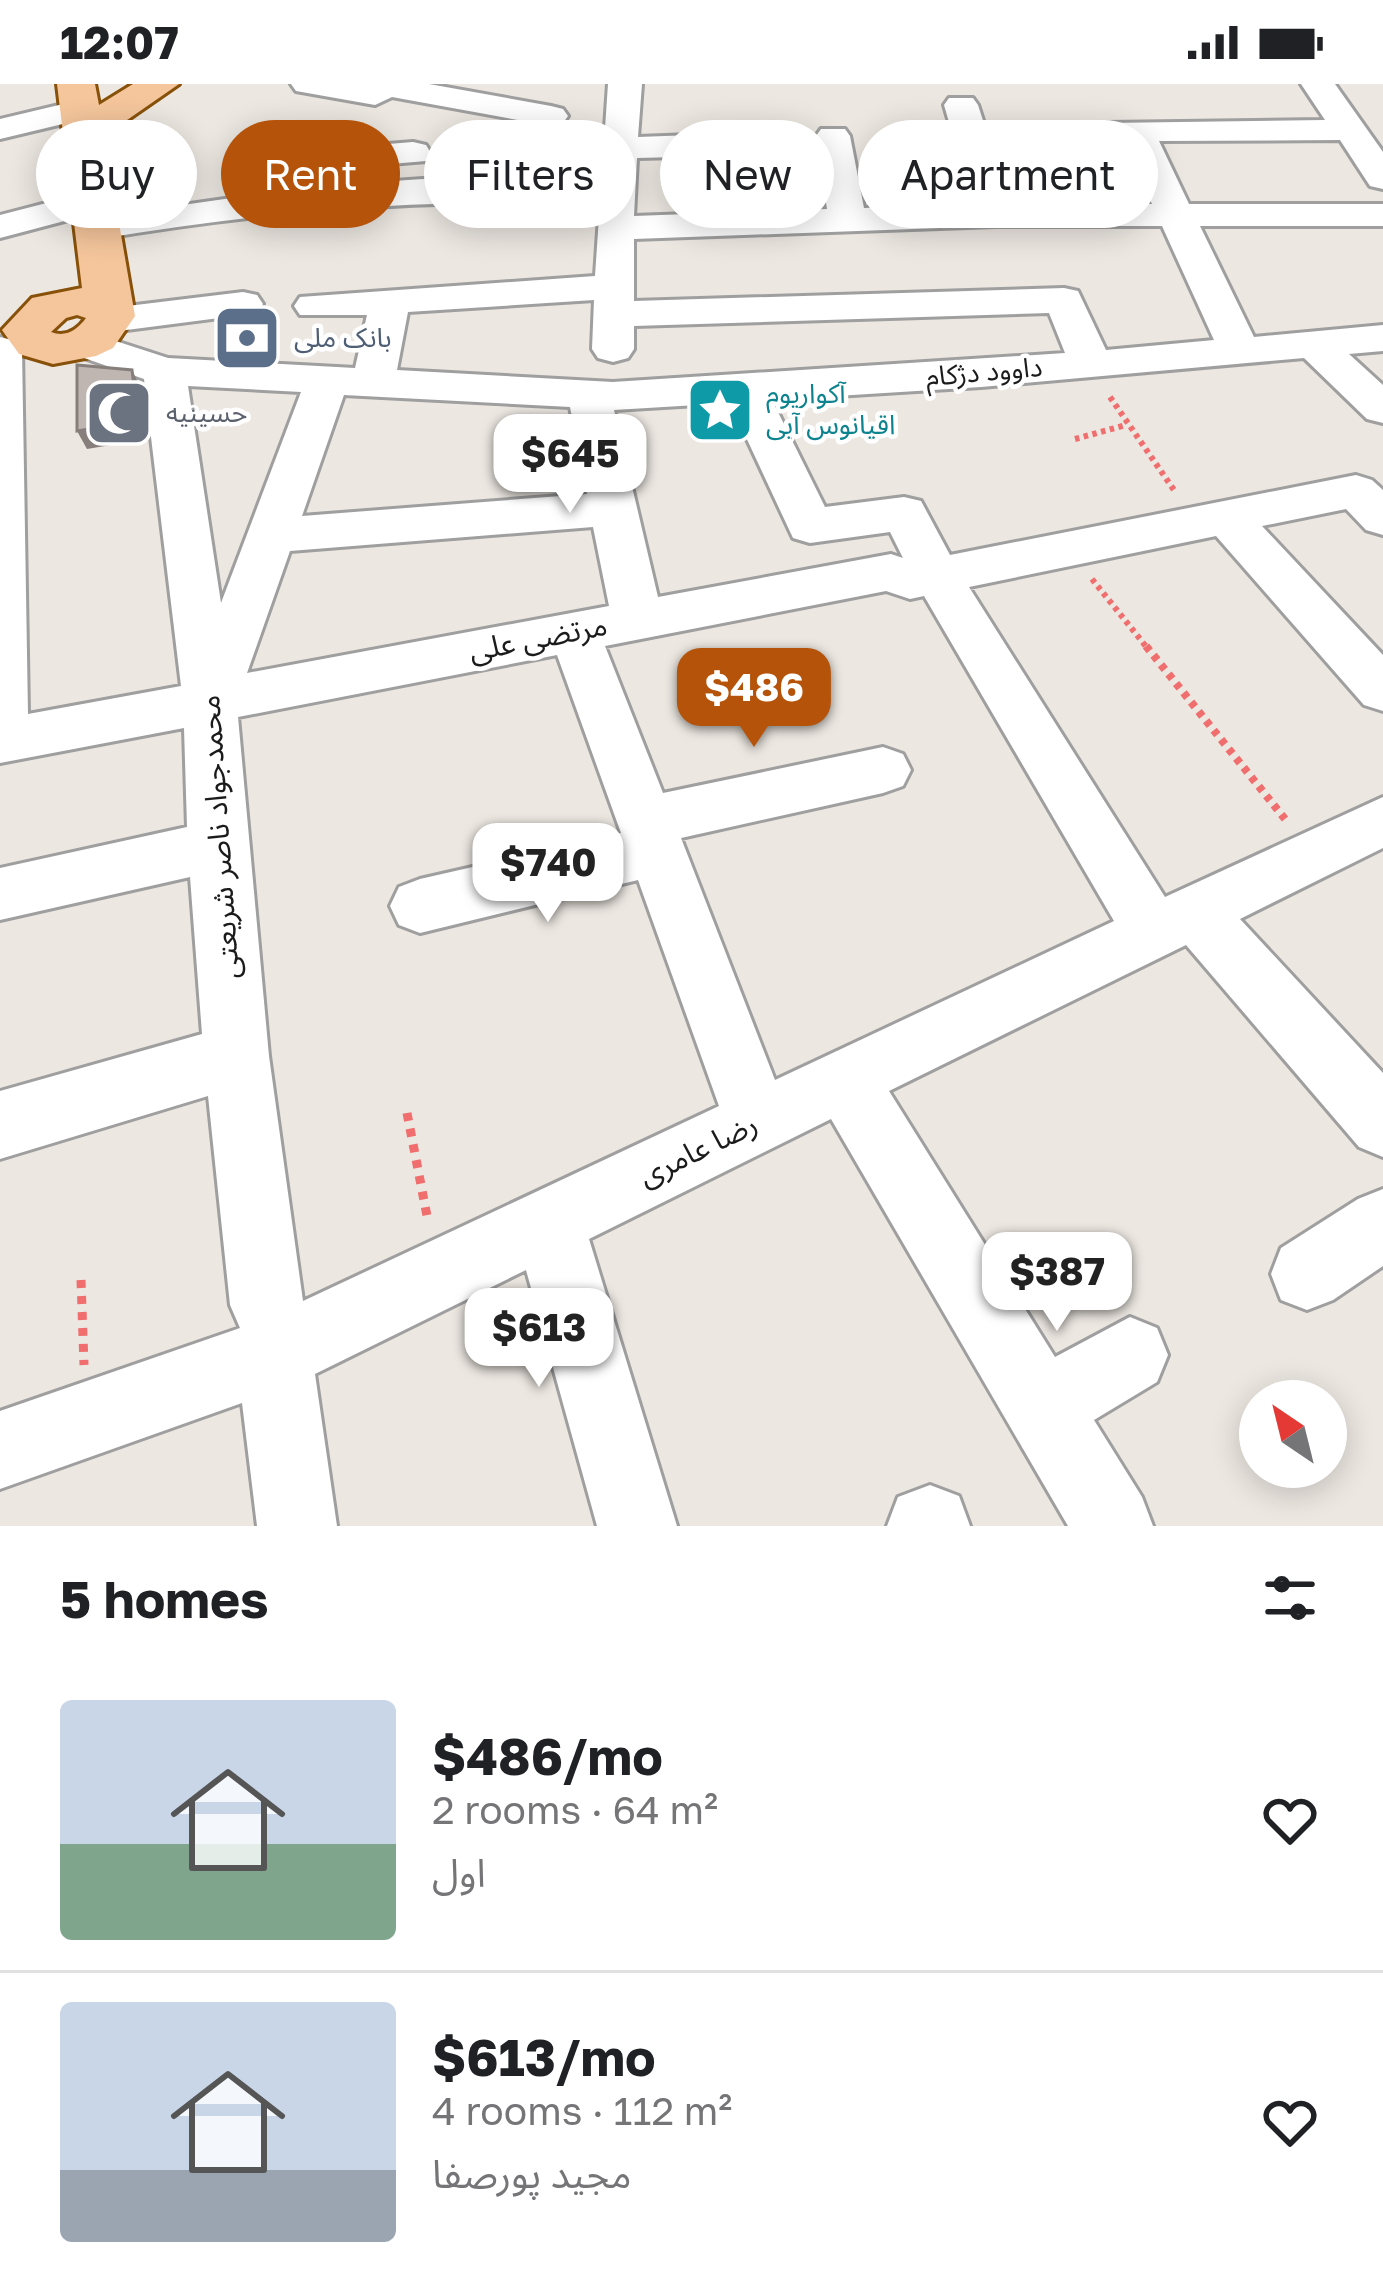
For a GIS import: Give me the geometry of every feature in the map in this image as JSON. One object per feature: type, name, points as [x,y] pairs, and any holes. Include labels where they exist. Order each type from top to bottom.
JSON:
[{"type":"main road","points":[[80,108],[160,84]]},
{"type":"main road","points":[[10,346],[57,350],[101,325],[97,228]]},
{"type":"street","points":[[621,120],[625,85],[668,84]]},
{"type":"street","points":[[302,92],[375,95],[385,85],[556,100]]},
{"type":"street","points":[[0,129],[80,108]]},
{"type":"street","points":[[1158,129],[1348,122],[1383,109]]},
{"type":"street","points":[[1348,122],[1383,178]]},
{"type":"street","points":[[1158,174],[1239,349]]},
{"type":"street","points":[[834,198],[848,221]]},
{"type":"street","points":[[1158,214],[1383,215]]},
{"type":"street","points":[[636,227],[858,221]]},
{"type":"street","points":[[0,227],[36,222]]},
{"type":"street","points":[[614,228],[614,301],[601,396],[611,508],[637,618]]},
{"type":"street","points":[[314,306],[1062,295],[1090,362]]},
{"type":"street","points":[[210,704],[271,535],[390,302]]},
{"type":"street","points":[[101,325],[243,304]]},
{"type":"street","name":"داوود دژکام","points":[[101,325],[164,371],[601,396],[981,374],[1383,338]]},
{"type":"street","points":[[1312,342],[1383,409]]},
{"type":"street","points":[[1,740],[10,346]]},
{"type":"street","name":"محمدجواد ناصر شریعتی","points":[[164,371],[210,704],[236,1057],[297,1526]]},
{"type":"street","points":[[744,387],[811,526],[904,513],[937,576],[1175,922],[1383,1123]]},
{"type":"street","name":"مرتضی علی","points":[[1,740],[892,572],[910,581],[1212,520],[1369,505]]},
{"type":"street","points":[[271,535],[611,508]]},
{"type":"street","points":[[1212,520],[1383,690]]},
{"type":"street","points":[[574,631],[758,1121]]},
{"type":"street","points":[[420,906],[884,770]]},
{"type":"street","name":"رضا عامری","points":[[0,1450],[86,1420],[270,1329],[439,1275],[1383,821]]},
{"type":"street","points":[[0,895],[217,847]]},
{"type":"street","points":[[0,1125],[236,1057]]},
{"type":"street","points":[[845,1080],[1114,1526]]},
{"type":"street","points":[[548,1222],[637,1526]]},
{"type":"street","points":[[1307,1274],[1383,1224]]},
{"type":"street","points":[[1042,1408],[1130,1355]]},
{"type":"path","points":[[1090,362],[1126,425],[1212,520]]},
{"type":"path","points":[[1075,439],[1126,425]]},
{"type":"path","points":[[1068,549],[1313,854]]},
{"type":"path","points":[[407,1113],[439,1275]]},
{"type":"path","points":[[81,1280],[86,1420]]},
{"type":"building","points":[[77,365],[132,370],[138,421],[77,431]]},
{"type":"place","name":"بانک ملی","points":[[247,338]]},
{"type":"place","name":"آکواریوم اقیانوس آبی","points":[[720,410]]},
{"type":"place","name":"حسینیه","points":[[119,413]]}]
